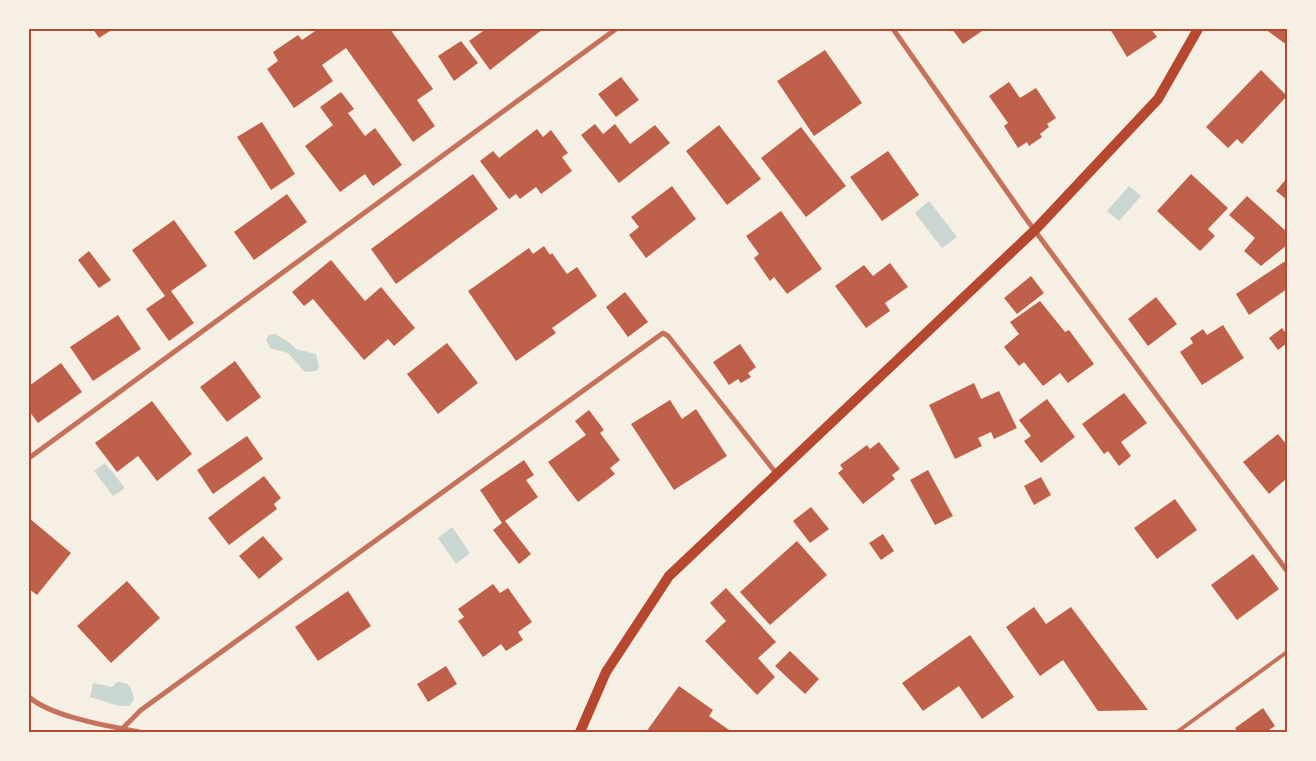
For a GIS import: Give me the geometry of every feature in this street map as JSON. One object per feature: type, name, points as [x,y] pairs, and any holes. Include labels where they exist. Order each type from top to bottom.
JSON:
[{"type":"main road","points":[[580,732],[606,672],[669,576],[1035,230],[1158,99],[1198,29]]},
{"type":"street","points":[[29,458],[616,29]]},
{"type":"street","points":[[894,29],[1035,230],[1287,571]]},
{"type":"street","points":[[122,729],[141,710],[663,333],[668,336],[776,473]]},
{"type":"street","points":[[29,697],[37,704],[97,724],[139,732]]},
{"type":"lane","points":[[1177,732],[1287,652]]},
{"type":"shaded area","points":[[1129,186],[1141,196],[1119,221],[1107,211]]},
{"type":"shaded area","points":[[929,201],[957,237],[942,248],[915,213]]},
{"type":"shaded area","points":[[275,334],[296,349],[316,354],[319,367],[316,371],[305,372],[288,353],[270,348],[266,339],[269,335]]},
{"type":"shaded area","points":[[105,463],[125,488],[113,496],[94,471]]},
{"type":"shaded area","points":[[452,527],[470,553],[456,564],[438,538]]},
{"type":"shaded area","points":[[117,682],[130,686],[134,700],[129,706],[119,706],[90,697],[93,683],[112,687]]},
{"type":"building","points":[[93,29],[113,29],[99,38]]},
{"type":"building","points":[[318,29],[390,29],[433,89],[417,100],[435,126],[413,142],[346,48],[322,65],[333,81],[294,108],[267,69],[278,61],[273,52],[298,35],[302,40]]},
{"type":"building","points":[[486,29],[543,29],[490,70],[469,41]]},
{"type":"building","points":[[952,29],[985,29],[963,44]]},
{"type":"building","points":[[1110,29],[1151,29],[1157,37],[1127,57]]},
{"type":"building","points":[[1265,29],[1287,29],[1287,45]]},
{"type":"building","points":[[461,41],[478,63],[454,81],[438,56]]},
{"type":"building","points":[[825,50],[862,103],[814,136],[777,81]]},
{"type":"building","points":[[1261,70],[1287,96],[1242,144],[1237,139],[1228,148],[1206,127]]},
{"type":"building","points":[[621,77],[639,100],[616,117],[598,94]]},
{"type":"building","points":[[1009,82],[1020,98],[1036,88],[1056,118],[1047,124],[1049,127],[1040,134],[1042,137],[1029,146],[1027,142],[1018,148],[1004,126],[1008,123],[989,96]]},
{"type":"building","points":[[341,92],[354,109],[348,113],[365,136],[375,128],[402,165],[373,186],[365,174],[340,192],[305,146],[333,125],[320,107]]},
{"type":"building","points":[[262,122],[295,174],[271,190],[237,137]]},
{"type":"building","points":[[595,124],[603,134],[615,124],[630,144],[655,125],[670,143],[619,183],[581,135]]},
{"type":"building","points":[[719,125],[761,179],[727,205],[686,151]]},
{"type":"building","points":[[801,127],[846,186],[806,217],[761,158]]},
{"type":"building","points":[[537,129],[543,137],[551,130],[568,153],[562,157],[572,171],[541,194],[536,187],[520,199],[516,194],[509,199],[480,161],[493,151],[499,158]]},
{"type":"building","points":[[888,151],[919,195],[882,221],[850,177]]},
{"type":"building","points":[[473,174],[498,209],[396,284],[371,249]]},
{"type":"building","points":[[1191,174],[1228,208],[1208,229],[1215,236],[1200,251],[1157,211]]},
{"type":"building","points":[[1287,178],[1287,200],[1276,191]]},
{"type":"building","points":[[672,186],[696,219],[646,258],[629,235],[639,227],[631,217]]},
{"type":"building","points":[[287,194],[307,222],[254,260],[234,232]]},
{"type":"building","points":[[1247,196],[1287,232],[1287,245],[1261,266],[1244,251],[1255,238],[1229,215]]},
{"type":"building","points":[[781,211],[822,269],[787,294],[774,277],[770,281],[754,258],[759,254],[746,236]]},
{"type":"building","points":[[174,220],[207,266],[171,291],[194,323],[169,341],[146,309],[165,296],[132,250]]},
{"type":"building","points":[[544,246],[550,255],[552,253],[567,274],[577,267],[597,296],[552,328],[556,333],[516,361],[468,291],[529,248],[533,254]]},
{"type":"building","points":[[89,251],[111,280],[99,288],[78,260]]},
{"type":"building","points":[[331,260],[365,301],[381,287],[415,328],[394,346],[388,339],[364,360],[313,299],[304,306],[292,292]]},
{"type":"building","points":[[1287,260],[1287,289],[1249,315],[1236,294]]},
{"type":"building","points":[[890,263],[908,287],[885,303],[890,311],[866,328],[835,286],[864,265],[873,276]]},
{"type":"building","points":[[1031,276],[1044,293],[1017,314],[1004,298]]},
{"type":"building","points":[[625,292],[648,322],[628,337],[606,307]]},
{"type":"building","points":[[1156,297],[1177,324],[1148,346],[1128,319]]},
{"type":"building","points":[[1040,301],[1065,332],[1069,330],[1094,364],[1068,383],[1060,373],[1043,386],[1024,362],[1019,366],[1004,347],[1019,334],[1010,322]]},
{"type":"building","points":[[118,315],[141,349],[93,381],[70,347]]},
{"type":"building","points":[[1223,325],[1244,358],[1202,385],[1180,352],[1193,343],[1190,338],[1203,329],[1207,335]]},
{"type":"building","points":[[1282,328],[1287,335],[1287,343],[1278,350],[1269,338]]},
{"type":"building","points":[[447,343],[478,383],[438,414],[407,374]]},
{"type":"building","points":[[740,344],[756,367],[748,373],[751,377],[741,383],[738,379],[729,385],[713,362]]},
{"type":"building","points":[[235,361],[261,397],[227,422],[200,387]]},
{"type":"building","points":[[61,363],[82,392],[38,423],[29,411],[29,386]]},
{"type":"building","points":[[974,383],[981,399],[999,391],[1017,428],[994,439],[991,432],[978,438],[982,446],[955,459],[929,405]]},
{"type":"building","points":[[1124,393],[1147,423],[1121,442],[1131,456],[1119,466],[1108,451],[1104,454],[1082,424]]},
{"type":"building","points":[[1047,399],[1075,437],[1041,463],[1024,441],[1031,436],[1019,420]]},
{"type":"building","points":[[670,400],[682,419],[696,409],[727,456],[674,490],[631,424]]},
{"type":"building","points":[[152,401],[192,454],[157,481],[138,456],[117,472],[95,443]]},
{"type":"building","points":[[589,410],[604,430],[600,433],[620,460],[610,468],[615,474],[578,502],[548,462],[586,435],[575,421]]},
{"type":"building","points":[[1278,434],[1287,445],[1287,478],[1269,494],[1243,462]]},
{"type":"building","points":[[247,436],[263,459],[213,494],[197,470]]},
{"type":"building","points":[[879,442],[900,469],[892,475],[895,479],[863,504],[838,473],[843,469],[840,465],[867,445],[870,449]]},
{"type":"building","points":[[524,460],[534,475],[526,480],[538,497],[505,521],[531,554],[519,564],[493,530],[502,523],[480,490]]},
{"type":"building","points":[[928,470],[953,516],[935,525],[910,480]]},
{"type":"building","points":[[264,476],[281,498],[274,504],[277,509],[229,545],[208,518]]},
{"type":"building","points":[[1041,477],[1051,495],[1034,505],[1024,486]]},
{"type":"building","points":[[1175,499],[1197,530],[1157,559],[1134,528]]},
{"type":"building","points":[[811,507],[829,529],[810,543],[793,521]]},
{"type":"building","points":[[29,518],[71,553],[37,595],[29,589]]},
{"type":"building","points":[[883,534],[894,551],[881,560],[869,543]]},
{"type":"building","points":[[263,536],[283,559],[259,579],[239,556]]},
{"type":"building","points":[[797,541],[827,575],[770,625],[740,592]]},
{"type":"building","points":[[1253,554],[1279,589],[1237,620],[1211,585]]},
{"type":"building","points":[[127,581],[160,618],[111,663],[77,626]]},
{"type":"building","points":[[493,584],[500,593],[508,588],[532,622],[518,632],[523,640],[506,651],[501,644],[483,657],[458,621],[464,617],[458,609]]},
{"type":"building","points":[[726,588],[776,642],[758,658],[775,677],[757,695],[705,641],[726,621],[710,603]]},
{"type":"building","points":[[348,591],[371,626],[318,661],[295,627]]},
{"type":"building","points":[[1034,607],[1046,624],[1071,607],[1148,710],[1098,711],[1063,660],[1040,676],[1006,627]]},
{"type":"building","points":[[970,635],[1014,697],[982,719],[959,686],[923,711],[902,683]]},
{"type":"building","points":[[790,651],[819,679],[805,694],[775,666]]},
{"type":"building","points":[[446,666],[457,684],[428,702],[417,684]]},
{"type":"building","points":[[679,686],[713,710],[709,716],[732,732],[646,732]]},
{"type":"building","points":[[1263,708],[1275,726],[1269,730],[1271,732],[1238,732],[1235,728]]}]
